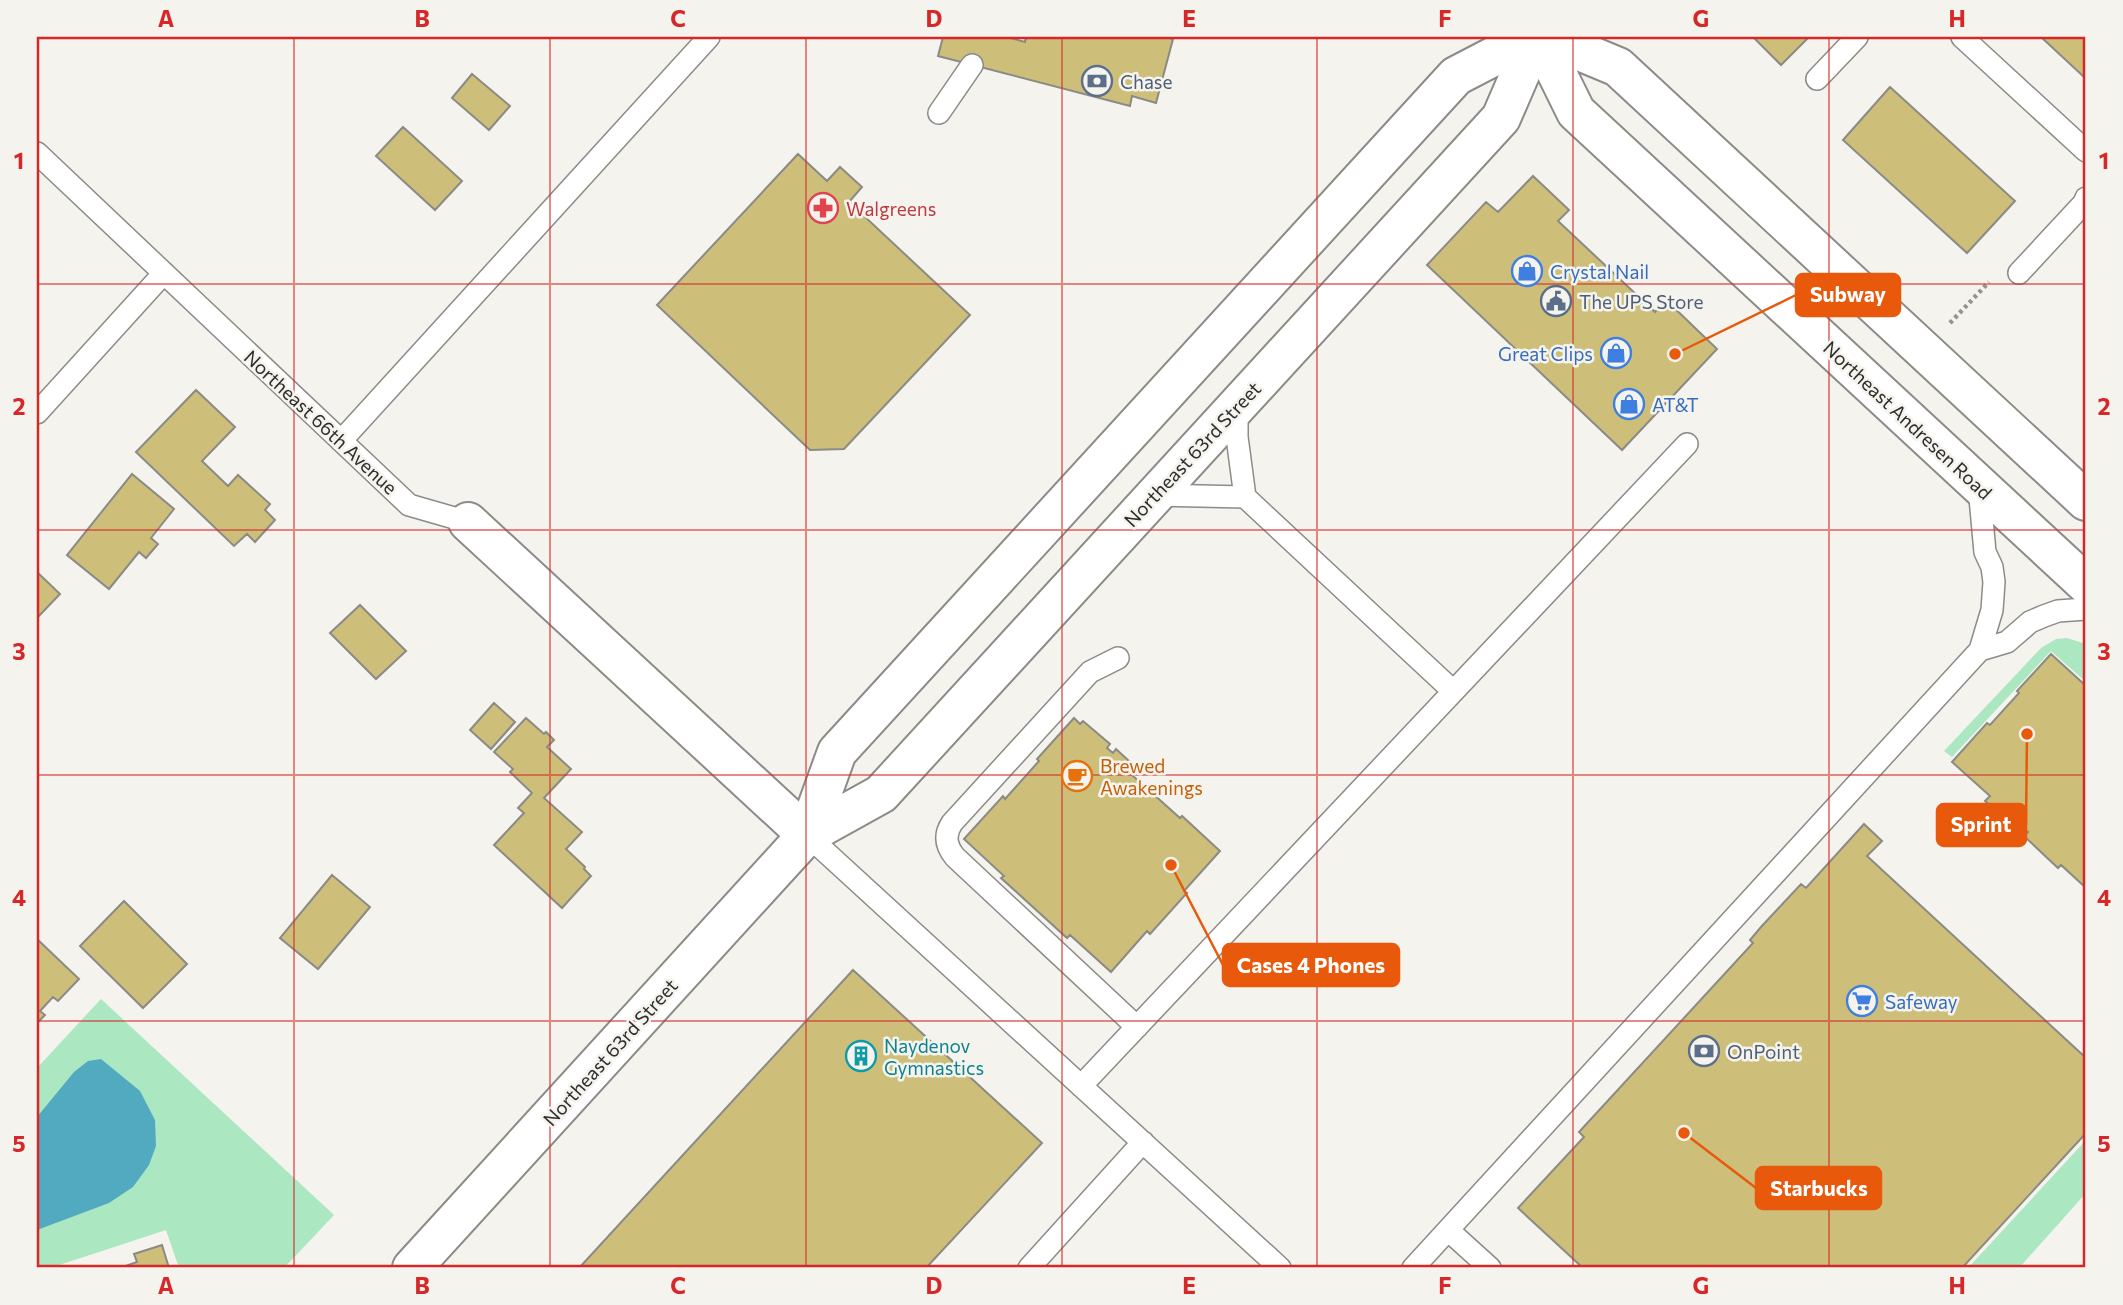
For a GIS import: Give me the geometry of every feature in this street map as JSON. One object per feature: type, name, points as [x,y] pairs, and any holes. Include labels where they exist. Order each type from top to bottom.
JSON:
[{"type":"main road","name":"Northeast 63rd Street","points":[[807,835],[837,752],[846,742],[1456,76],[1531,37]]},
{"type":"main road","name":"Northeast 63rd Street","points":[[412,1268],[807,835],[881,794],[1501,118],[1538,37]]},
{"type":"main road","name":"Northeast Andresen Road","points":[[1538,37],[1576,112],[2086,584]]},
{"type":"main road","points":[[1546,37],[1618,67],[2086,501]]},
{"type":"main road","name":"Northeast 66th Avenue","points":[[468,522],[807,835]]},
{"type":"lane","points":[[341,441],[709,37]]},
{"type":"lane","points":[[1817,79],[1857,37]]},
{"type":"lane","points":[[1962,37],[2086,151]]},
{"type":"lane","points":[[939,113],[972,65]]},
{"type":"lane","name":"Northeast 66th Avenue","points":[[37,153],[409,505],[468,522]]},
{"type":"lane","points":[[2019,273],[2086,198]]},
{"type":"lane","points":[[37,414],[164,273]]},
{"type":"lane","points":[[1237,406],[1237,437],[1245,497],[1453,691]]},
{"type":"lane","points":[[1081,1086],[1687,444]]},
{"type":"lane","points":[[1413,1268],[1980,650],[1992,610],[1994,582],[1992,567],[1985,552],[1978,484]]},
{"type":"lane","points":[[1154,495],[1245,497]]},
{"type":"lane","points":[[1980,650],[2007,642],[2030,622],[2044,615],[2086,609]]},
{"type":"lane","points":[[1118,658],[1090,672],[952,823],[948,829],[947,845],[956,857],[1137,1027]]},
{"type":"lane","points":[[807,835],[1280,1268]]},
{"type":"lane","points":[[1029,1268],[1143,1142]]},
{"type":"lane","points":[[1448,1230],[1490,1268]]},
{"type":"path","points":[[1950,323],[1990,281]]},
{"type":"green space","points":[[2067,638],[2086,644],[2086,682],[2051,651],[1952,757],[1944,751],[2041,648],[2056,639]]},
{"type":"green space","points":[[101,999],[334,1215],[284,1268],[179,1268],[166,1230],[50,1268],[37,1268],[37,1068]]},
{"type":"green space","points":[[2086,1140],[2086,1193],[2019,1268],[1968,1268]]},
{"type":"water","points":[[101,1059],[140,1091],[155,1120],[156,1146],[149,1165],[133,1187],[109,1203],[37,1230],[37,1117],[74,1072],[88,1061]]},
{"type":"building","name":"Chase","points":[[943,37],[1007,37],[1025,42],[1026,37],[1173,39],[1156,103],[1132,96],[1130,106],[938,56]]},
{"type":"building","points":[[1753,37],[1809,37],[1781,65]]},
{"type":"building","points":[[2041,37],[2086,37],[2084,77]]},
{"type":"building","points":[[472,74],[510,106],[489,130],[452,98]]},
{"type":"building","points":[[1890,87],[2015,201],[1967,253],[1843,140]]},
{"type":"building","points":[[403,127],[462,181],[435,210],[376,156]]},
{"type":"building","name":"Walgreens","points":[[798,154],[827,181],[840,167],[862,187],[849,202],[970,315],[844,449],[810,450],[657,305]]},
{"type":"building","points":[[1533,176],[1569,210],[1558,221],[1655,312],[1666,300],[1717,349],[1622,450],[1427,265],[1486,202],[1498,212]]},
{"type":"building","points":[[196,390],[235,427],[202,461],[228,486],[238,475],[270,504],[265,510],[275,520],[255,542],[247,534],[234,546],[136,452]]},
{"type":"building","points":[[132,474],[174,509],[151,538],[158,544],[146,558],[139,552],[109,589],[67,555]]},
{"type":"building","points":[[37,572],[60,594],[37,618]]},
{"type":"building","points":[[360,605],[406,651],[376,679],[330,633]]},
{"type":"building","points":[[2051,654],[2086,686],[2086,888],[2061,865],[2058,868],[2024,836],[2028,832],[2023,828],[2019,832],[1985,801],[1990,796],[1952,762],[1987,723],[1990,725]]},
{"type":"building","points":[[494,703],[515,722],[491,749],[470,730]]},
{"type":"building","points":[[526,718],[554,740],[547,747],[571,769],[544,798],[582,832],[566,849],[591,876],[562,908],[494,845],[524,813],[518,808],[532,793],[510,772],[513,769],[494,752]]},
{"type":"building","points":[[1074,718],[1080,724],[1083,721],[1110,744],[1107,748],[1113,753],[1116,749],[1129,761],[1123,767],[1220,851],[1184,891],[1187,893],[1150,934],[1147,931],[1111,972],[1070,935],[1067,938],[1001,878],[1004,876],[964,839],[1003,796],[1005,799]]},
{"type":"building","name":"Safeway","points":[[1864,824],[1882,841],[1867,856],[2086,1058],[2086,1133],[1962,1268],[1583,1268],[1518,1208],[1584,1137],[1579,1132],[1753,943],[1750,940],[1761,927],[1801,884],[1806,888]]},
{"type":"building","points":[[332,875],[370,907],[318,969],[280,938]]},
{"type":"building","points":[[124,901],[187,964],[143,1008],[80,946]]},
{"type":"building","points":[[37,939],[79,979],[58,1001],[53,997],[40,1011],[45,1015],[37,1023]]},
{"type":"building","name":"Naydenov Gymnastics","points":[[853,970],[1042,1143],[926,1268],[579,1268]]},
{"type":"building","points":[[162,1245],[169,1268],[120,1268],[137,1262],[134,1254]]},
{"type":"place","name":"Chase","points":[[1097,81]]},
{"type":"place","name":"Walgreens","points":[[823,208]]},
{"type":"place","name":"Crystal Nail","points":[[1527,271]]},
{"type":"place","name":"The UPS Store","points":[[1556,301]]},
{"type":"place","name":"Great Clips","points":[[1616,353]]},
{"type":"place","name":"Subway","points":[[1675,354]]},
{"type":"place","name":"AT&T","points":[[1629,404]]},
{"type":"place","name":"Sprint","points":[[2027,734]]},
{"type":"place","name":"Brewed Awakenings","points":[[1077,776]]},
{"type":"place","name":"Cases 4 Phones","points":[[1171,865]]},
{"type":"place","name":"Safeway","points":[[1862,1001]]},
{"type":"place","name":"OnPoint","points":[[1704,1051]]},
{"type":"place","name":"Naydenov Gymnastics","points":[[861,1056]]},
{"type":"place","name":"Starbucks","points":[[1684,1133]]}]
